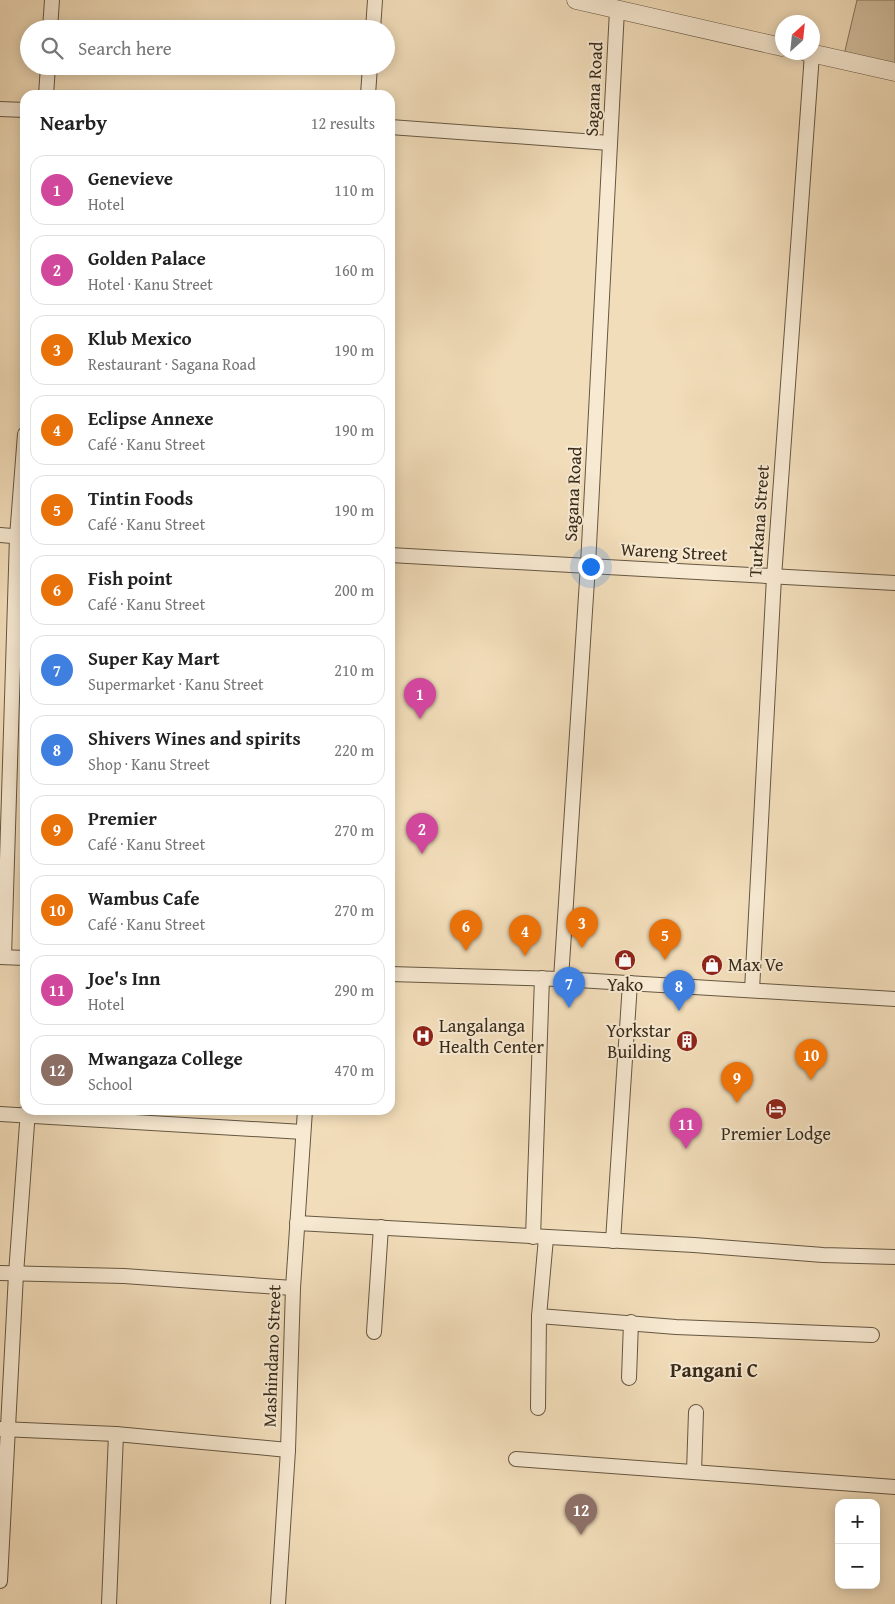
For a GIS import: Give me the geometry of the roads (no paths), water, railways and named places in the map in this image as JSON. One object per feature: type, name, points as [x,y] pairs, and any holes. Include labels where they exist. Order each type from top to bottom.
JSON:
[{"type":"street","points":[[51,20],[52,0]]},
{"type":"street","points":[[374,20],[375,0]]},
{"type":"street","points":[[576,0],[775,45]]},
{"type":"street","name":"Sagana Road","points":[[561,979],[588,566],[618,10]]},
{"type":"street","points":[[820,55],[895,72]]},
{"type":"street","name":"Turkana Street","points":[[752,990],[774,577],[809,60]]},
{"type":"street","points":[[46,90],[47,75]]},
{"type":"street","points":[[368,90],[369,75]]},
{"type":"street","points":[[0,109],[20,110]]},
{"type":"street","points":[[395,127],[610,143]]},
{"type":"street","points":[[0,535],[20,537]]},
{"type":"street","name":"Wareng Street","points":[[395,555],[895,582]]},
{"type":"street","points":[[20,559],[2,957],[20,958]]},
{"type":"street","points":[[395,974],[542,978],[895,999]]},
{"type":"street","points":[[538,1408],[542,978]]},
{"type":"street","points":[[613,1241],[630,983]]},
{"type":"street","points":[[0,1114],[20,1113]]},
{"type":"street","points":[[0,1581],[4,1429],[28,1115]]},
{"type":"street","points":[[69,1115],[303,1132]]},
{"type":"street","name":"Mashindano Street","points":[[278,1604],[288,1450],[293,1288],[305,1115]]},
{"type":"street","points":[[297,1223],[822,1255],[895,1257]]},
{"type":"street","points":[[374,1332],[381,1227]]},
{"type":"street","points":[[0,1273],[124,1276],[293,1288]]},
{"type":"street","points":[[540,1316],[676,1326],[872,1335]]},
{"type":"street","points":[[630,1378],[631,1322]]},
{"type":"street","points":[[694,1472],[696,1412]]},
{"type":"street","points":[[4,1429],[116,1434],[288,1450]]},
{"type":"street","points":[[108,1604],[116,1434]]},
{"type":"street","points":[[516,1459],[895,1487]]},
{"type":"place","name":"Genevieve","points":[[420,719]]},
{"type":"place","name":"Golden Palace","points":[[422,854]]},
{"type":"place","name":"Klub Mexico","points":[[582,948]]},
{"type":"place","name":"Fish point","points":[[466,951]]},
{"type":"place","name":"Eclipse Annexe","points":[[525,956]]},
{"type":"place","name":"Yako","points":[[625,960]]},
{"type":"place","name":"Tintin Foods","points":[[665,960]]},
{"type":"place","name":"Max Ve","points":[[712,965]]},
{"type":"place","name":"Super Kay Mart","points":[[569,1008]]},
{"type":"place","name":"Shivers Wines and spirits","points":[[679,1011]]},
{"type":"place","name":"Langalanga Health Center","points":[[423,1036]]},
{"type":"place","name":"Yorkstar Building","points":[[687,1041]]},
{"type":"place","name":"Wambus Cafe","points":[[811,1080]]},
{"type":"place","name":"Premier","points":[[737,1103]]},
{"type":"place","name":"Premier Lodge","points":[[776,1109]]},
{"type":"place","name":"Joe's Inn","points":[[686,1149]]},
{"type":"place","name":"Mwangaza College","points":[[581,1535]]},
{"type":"district","name":"Pangani C","points":[[714,1370]]}]
